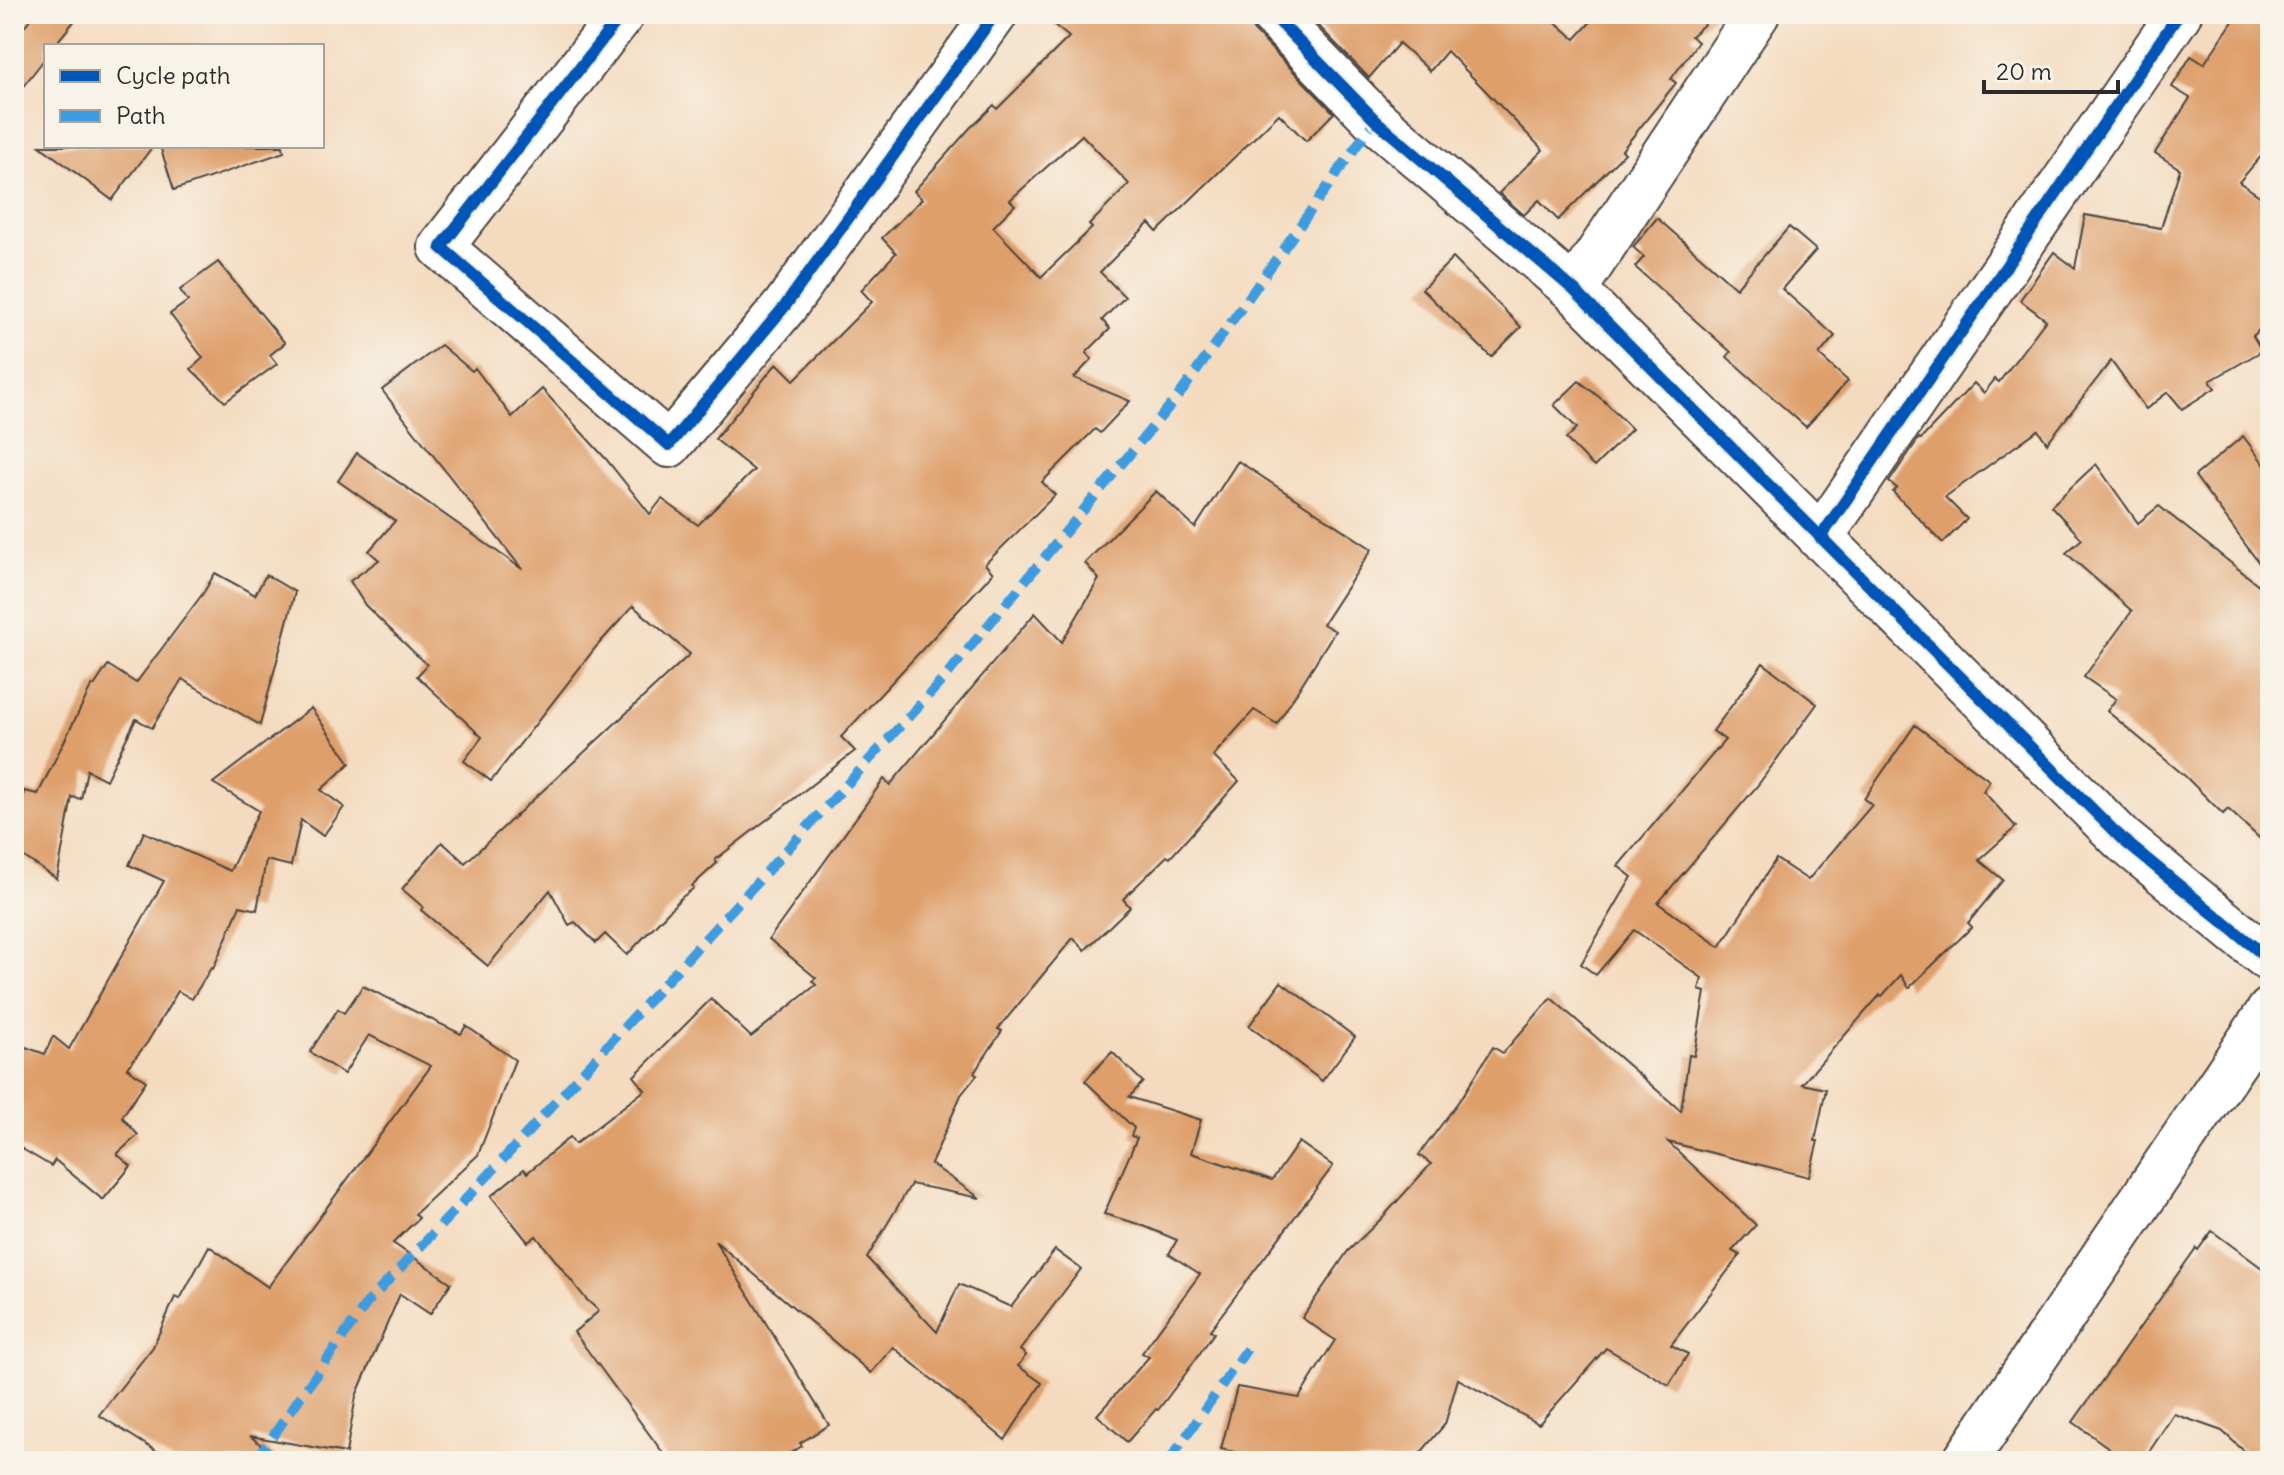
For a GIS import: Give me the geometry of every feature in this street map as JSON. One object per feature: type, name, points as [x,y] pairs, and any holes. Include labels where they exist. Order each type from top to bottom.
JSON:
[{"type":"street","points":[[622,14],[441,247],[669,445],[785,306],[995,14]]},
{"type":"street","points":[[1272,14],[1375,120],[1574,290],[2122,839],[2270,960]]},
{"type":"street","points":[[1574,290],[1757,14]]},
{"type":"street","points":[[1820,538],[2179,14]]},
{"type":"street","points":[[1965,1461],[2270,1010]]},
{"type":"building","points":[[34,14],[80,14],[56,44],[44,44],[44,60],[14,98],[14,40]]},
{"type":"building","points":[[1041,14],[1248,14],[1254,31],[1334,113],[1306,141],[1279,114],[1157,232],[1149,223],[1100,272],[1125,297],[1102,320],[1110,329],[1086,353],[1092,359],[1074,378],[1130,401],[1100,433],[1095,429],[1042,482],[1055,495],[985,564],[993,573],[841,737],[855,751],[715,860],[717,863],[692,886],[694,888],[627,955],[605,934],[596,943],[575,922],[569,925],[550,890],[488,966],[421,910],[423,907],[402,889],[442,842],[465,863],[690,654],[633,606],[596,647],[491,781],[464,761],[482,737],[417,676],[427,665],[365,605],[350,581],[379,560],[369,551],[395,521],[338,481],[357,453],[522,569],[382,390],[441,345],[472,371],[475,368],[512,417],[542,389],[606,459],[650,514],[662,499],[698,525],[754,470],[715,439],[777,363],[794,380],[872,302],[861,290],[896,253],[882,238],[922,199],[914,191],[970,128],[994,105],[997,109],[1069,37]],"holes":[[[1082,135],[1129,184],[1089,225],[1092,228],[1041,277],[993,227],[1015,205],[1010,200]]]},
{"type":"building","points":[[1307,14],[1546,14],[1575,39],[1598,14],[1716,14],[1691,36],[1698,42],[1671,79],[1676,83],[1622,150],[1625,153],[1558,220],[1539,200],[1524,215],[1499,193],[1543,150],[1447,51],[1430,71],[1399,43],[1369,78]]},
{"type":"building","points":[[2238,14],[2270,14],[2270,146],[2239,182],[2270,203],[2270,320],[2253,336],[2262,351],[2210,381],[2215,388],[2182,409],[2168,392],[2146,409],[2111,361],[2047,443],[2038,430],[1945,497],[1967,519],[1943,543],[1893,492],[1897,488],[1889,482],[1919,438],[1974,383],[1984,393],[1995,379],[1999,382],[2046,320],[2020,300],[2054,252],[2075,268],[2085,215],[2161,228],[2180,169],[2155,153],[2190,98],[2172,87],[2191,56],[2204,64]]},
{"type":"building","points":[[40,146],[151,148],[112,200]]},
{"type":"building","points":[[161,148],[283,148],[284,152],[174,190]]},
{"type":"building","points":[[1657,218],[1736,288],[1789,227],[1816,250],[1782,289],[1835,336],[1819,355],[1848,381],[1806,427],[1727,357],[1731,352],[1635,267],[1644,257],[1633,247]]},
{"type":"building","points":[[1453,258],[1521,327],[1491,357],[1422,289]]},
{"type":"building","points":[[218,262],[285,343],[270,355],[277,364],[225,402],[191,369],[203,358],[170,314],[188,301],[180,290]]},
{"type":"building","points":[[1579,381],[1632,429],[1594,467],[1566,439],[1577,428],[1554,405]]},
{"type":"building","points":[[2243,436],[2270,472],[2270,578],[2195,476]]},
{"type":"building","points":[[1238,461],[1372,549],[1323,624],[1335,631],[1277,724],[1254,710],[1213,756],[1239,781],[1170,858],[1167,856],[1123,899],[1130,907],[1085,950],[1073,938],[998,1029],[1002,1031],[974,1073],[977,1075],[961,1095],[931,1164],[980,1198],[911,1184],[867,1258],[937,1332],[959,1284],[1011,1307],[1055,1250],[1081,1269],[1020,1350],[1026,1355],[1018,1366],[1042,1383],[1005,1440],[893,1347],[871,1373],[715,1241],[829,1425],[777,1461],[669,1461],[574,1332],[599,1311],[536,1236],[528,1242],[491,1196],[524,1169],[527,1173],[570,1137],[575,1144],[645,1090],[634,1076],[711,999],[751,1037],[816,985],[812,981],[816,978],[769,939],[884,779],[890,785],[1035,613],[1062,642],[1099,579],[1085,563],[1156,491],[1195,528]]},
{"type":"building","points":[[2096,464],[2138,523],[2159,506],[2270,594],[2270,848],[2228,809],[2223,814],[2185,776],[2107,711],[2116,699],[2084,677],[2132,611],[2066,553],[2082,539],[2051,506]]},
{"type":"building","points":[[215,573],[255,595],[266,575],[295,592],[260,725],[182,679],[152,728],[136,719],[106,780],[87,770],[81,799],[72,797],[57,879],[14,850],[24,791],[38,794],[92,685],[108,665],[136,683]]},
{"type":"building","points":[[1763,663],[1817,704],[1758,785],[1658,903],[1720,947],[1776,859],[1808,880],[1872,805],[1864,799],[1915,725],[1990,781],[1983,791],[2016,827],[1979,860],[2003,880],[1968,923],[1972,927],[1909,988],[1901,975],[1802,1084],[1826,1089],[1809,1177],[1668,1142],[1756,1225],[1732,1251],[1740,1255],[1671,1345],[1688,1354],[1669,1385],[1606,1348],[1539,1424],[1458,1379],[1445,1424],[1414,1461],[1274,1461],[1221,1449],[1237,1387],[1299,1398],[1335,1340],[1302,1318],[1348,1251],[1431,1164],[1419,1155],[1464,1094],[1493,1047],[1503,1053],[1551,998],[1681,1111],[1689,1055],[1694,1056],[1705,992],[1699,990],[1702,978],[1634,930],[1596,975],[1581,964],[1632,877],[1618,866],[1725,740],[1713,731]]},
{"type":"building","points":[[311,708],[350,763],[321,790],[344,807],[323,836],[301,820],[291,866],[266,860],[257,910],[240,906],[213,969],[192,999],[178,991],[147,1043],[127,1068],[146,1081],[122,1117],[138,1135],[117,1154],[131,1166],[103,1200],[55,1160],[51,1166],[14,1144],[14,1043],[45,1054],[53,1036],[69,1049],[164,881],[129,865],[144,832],[230,871],[259,811],[213,783]]},
{"type":"building","points":[[1281,982],[1355,1037],[1322,1081],[1249,1026]]},
{"type":"building","points":[[363,986],[461,1034],[466,1026],[515,1060],[478,1155],[415,1214],[419,1218],[393,1243],[451,1283],[430,1314],[400,1294],[356,1396],[346,1453],[250,1436],[281,1461],[172,1461],[99,1415],[153,1347],[175,1297],[180,1299],[209,1246],[268,1287],[431,1066],[369,1035],[344,1074],[310,1052],[338,1009],[344,1013]]},
{"type":"building","points":[[1112,1052],[1143,1082],[1129,1097],[1201,1120],[1191,1153],[1272,1180],[1299,1142],[1333,1166],[1210,1330],[1214,1333],[1186,1373],[1158,1410],[1127,1442],[1097,1415],[1149,1357],[1142,1353],[1200,1274],[1169,1254],[1177,1240],[1104,1214],[1137,1138],[1131,1136],[1134,1128],[1085,1081]]},
{"type":"building","points":[[2212,1231],[2270,1274],[2270,1461],[2255,1461],[2222,1431],[2174,1414],[2143,1461],[2127,1461],[2073,1422],[2196,1248],[2198,1250]]},
{"type":"marked path","points":[[255,1461],[367,1303],[496,1167],[947,675],[1183,390],[1375,120]]},
{"type":"marked path","points":[[1169,1461],[1247,1349]]},
{"type":"cycle path","points":[[622,14],[441,247],[669,445],[785,306],[995,14]]},
{"type":"cycle path","points":[[1272,14],[1375,120],[1574,290],[2122,839],[2270,960]]},
{"type":"cycle path","points":[[1820,538],[2179,14]]}]
